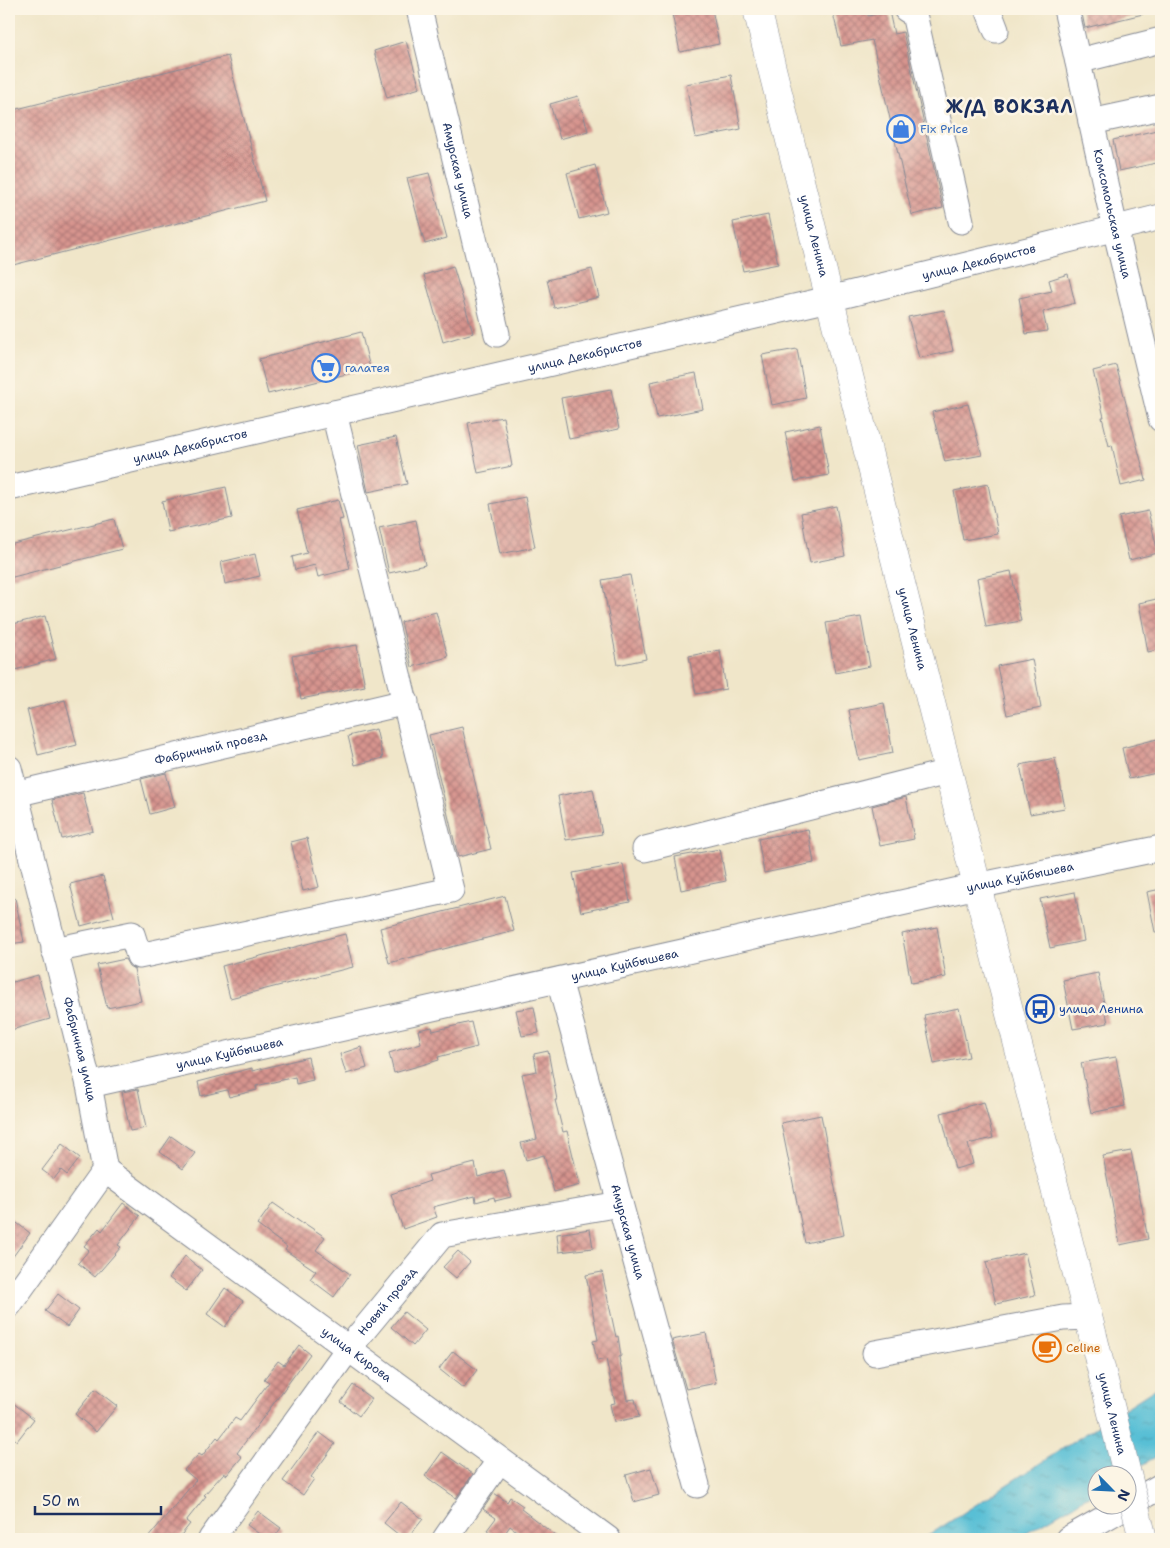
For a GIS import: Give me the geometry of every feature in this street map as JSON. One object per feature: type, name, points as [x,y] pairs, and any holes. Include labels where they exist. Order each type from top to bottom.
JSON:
[{"type":"main road","name":"улица Ленина","points":[[757,9],[948,772],[1144,1539]]},
{"type":"street","name":"Амурская улица","points":[[419,9],[496,334]]},
{"type":"street","points":[[906,9],[914,14],[961,221]]},
{"type":"street","name":"Комсомольская улица","points":[[1066,9],[1115,228],[1161,419]]},
{"type":"street","points":[[1078,61],[1161,40]]},
{"type":"street","points":[[1091,122],[1161,106]]},
{"type":"street","name":"улица Декабристов","points":[[9,488],[829,299],[1161,216]]},
{"type":"street","points":[[54,950],[132,934],[139,956],[451,890],[334,413]]},
{"type":"street","name":"Фабричный проезд","points":[[15,794],[406,702]]},
{"type":"street","name":"Фабричная улица","points":[[9,768],[88,1085],[105,1170]]},
{"type":"street","points":[[645,849],[948,772]]},
{"type":"street","name":"улица Куйбышева","points":[[88,1085],[977,886],[1161,848]]},
{"type":"street","name":"Амурская улица","points":[[559,980],[697,1485]]},
{"type":"street","points":[[9,1305],[105,1170]]},
{"type":"street","name":"улица Кирова","points":[[105,1170],[499,1461],[608,1539]]},
{"type":"street","name":"Новый проезд","points":[[211,1539],[348,1349],[442,1235],[620,1204]]},
{"type":"street","points":[[875,1353],[1063,1318],[1091,1326]]},
{"type":"street","points":[[445,1539],[499,1461]]},
{"type":"street","points":[[1068,1539],[1161,1486]]},
{"type":"water","points":[[1161,1385],[1161,1454],[1138,1467],[1088,1466],[1088,1496],[1015,1539],[923,1539]]},
{"type":"building","points":[[671,9],[712,9],[719,44],[680,52]]},
{"type":"building","points":[[832,9],[867,9],[868,16],[889,11],[894,34],[903,32],[943,208],[912,215],[872,40],[841,46]]},
{"type":"building","points":[[1081,9],[1143,9],[1143,14],[1085,28]]},
{"type":"building","points":[[406,41],[420,88],[387,98],[374,51]]},
{"type":"building","points":[[228,56],[265,201],[9,266],[9,111]]},
{"type":"building","points":[[731,75],[741,129],[696,138],[686,84]]},
{"type":"building","points":[[578,96],[588,131],[560,139],[550,104]]},
{"type":"building","points":[[1161,129],[1161,162],[1119,171],[1113,140]]},
{"type":"building","points":[[595,165],[607,212],[579,219],[567,173]]},
{"type":"building","points":[[429,173],[447,238],[425,244],[407,178]]},
{"type":"building","points":[[768,215],[778,264],[743,271],[733,222]]},
{"type":"building","points":[[453,266],[473,333],[443,342],[424,275]]},
{"type":"building","points":[[592,269],[599,297],[554,308],[547,280]]},
{"type":"building","points":[[1068,274],[1075,303],[1043,312],[1047,331],[1026,334],[1019,298],[1052,291],[1049,280]]},
{"type":"building","points":[[944,310],[953,351],[919,358],[908,317]]},
{"type":"building","points":[[361,332],[370,368],[268,394],[259,359]]},
{"type":"building","points":[[797,349],[806,398],[772,405],[762,355]]},
{"type":"building","points":[[1116,365],[1146,480],[1121,486],[1112,445],[1109,446],[1093,371]]},
{"type":"building","points":[[696,373],[703,409],[657,418],[650,382]]},
{"type":"building","points":[[611,389],[619,429],[569,439],[561,398]]},
{"type":"building","points":[[968,404],[982,455],[945,462],[932,412]]},
{"type":"building","points":[[503,417],[512,466],[478,473],[468,423]]},
{"type":"building","points":[[820,425],[829,475],[795,481],[785,432]]},
{"type":"building","points":[[396,437],[407,484],[368,492],[358,445]]},
{"type":"building","points":[[988,484],[998,534],[963,540],[954,491]]},
{"type":"building","points":[[226,487],[232,518],[168,532],[162,501]]},
{"type":"building","points":[[525,497],[535,547],[500,554],[490,504]]},
{"type":"building","points":[[338,500],[343,519],[339,520],[350,569],[318,577],[315,565],[295,570],[292,557],[307,553],[297,510]]},
{"type":"building","points":[[836,506],[845,556],[810,563],[801,513]]},
{"type":"building","points":[[1148,511],[1158,553],[1129,560],[1119,517]]},
{"type":"building","points":[[114,519],[122,549],[9,578],[9,545]]},
{"type":"building","points":[[416,520],[425,565],[389,573],[379,528]]},
{"type":"building","points":[[255,554],[260,576],[225,584],[221,562]]},
{"type":"building","points":[[1011,571],[1021,621],[986,627],[977,578]]},
{"type":"building","points":[[630,575],[646,659],[618,665],[602,580]]},
{"type":"building","points":[[1161,598],[1161,649],[1148,652],[1139,603]]},
{"type":"building","points":[[436,612],[448,657],[412,667],[401,622]]},
{"type":"building","points":[[45,616],[56,659],[15,670],[9,645],[9,625]]},
{"type":"building","points":[[861,617],[870,666],[835,673],[826,623]]},
{"type":"building","points":[[357,645],[365,686],[301,699],[292,656]]},
{"type":"building","points":[[720,650],[726,689],[696,694],[689,656]]},
{"type":"building","points":[[1032,659],[1041,708],[1007,715],[997,666]]},
{"type":"building","points":[[65,700],[77,745],[38,755],[27,710]]},
{"type":"building","points":[[884,703],[893,753],[859,760],[849,710]]},
{"type":"building","points":[[462,727],[491,849],[458,857],[429,735]]},
{"type":"building","points":[[376,729],[383,758],[355,765],[348,736]]},
{"type":"building","points":[[1161,738],[1161,772],[1129,779],[1122,748]]},
{"type":"building","points":[[1055,758],[1065,808],[1030,814],[1020,765]]},
{"type":"building","points":[[166,773],[175,807],[150,814],[141,779]]},
{"type":"building","points":[[593,789],[602,834],[566,840],[558,796]]},
{"type":"building","points":[[83,793],[93,831],[62,839],[52,800]]},
{"type":"building","points":[[906,797],[914,839],[880,846],[872,806]]},
{"type":"building","points":[[808,829],[814,863],[764,873],[758,839]]},
{"type":"building","points":[[307,838],[319,887],[303,891],[291,842]]},
{"type":"building","points":[[720,849],[726,881],[681,890],[675,857]]},
{"type":"building","points":[[623,864],[630,902],[581,912],[573,873]]},
{"type":"building","points":[[103,876],[114,917],[81,926],[70,884]]},
{"type":"building","points":[[1161,889],[1161,932],[1155,932],[1147,892]]},
{"type":"building","points":[[1075,892],[1084,941],[1050,948],[1040,899]]},
{"type":"building","points":[[505,896],[514,931],[389,963],[380,928]]},
{"type":"building","points":[[15,898],[24,942],[9,944],[9,899]]},
{"type":"building","points":[[937,927],[946,977],[911,983],[902,934]]},
{"type":"building","points":[[345,934],[353,967],[230,998],[222,966]]},
{"type":"building","points":[[125,959],[129,966],[134,969],[141,1001],[107,1008],[97,965]]},
{"type":"building","points":[[1098,973],[1108,1023],[1073,1029],[1063,980]]},
{"type":"building","points":[[38,975],[50,1019],[11,1030],[9,1023],[9,983]]},
{"type":"building","points":[[534,1007],[539,1033],[522,1036],[516,1010]]},
{"type":"building","points":[[959,1008],[969,1057],[934,1064],[924,1015]]},
{"type":"building","points":[[471,1022],[477,1047],[438,1057],[439,1060],[394,1073],[389,1053],[421,1043],[418,1030],[432,1027],[433,1031]]},
{"type":"building","points":[[361,1047],[367,1068],[346,1074],[340,1054]]},
{"type":"building","points":[[548,1051],[557,1100],[555,1100],[563,1132],[567,1131],[580,1185],[554,1192],[544,1155],[526,1160],[521,1143],[537,1139],[522,1074],[537,1071],[534,1054]]},
{"type":"building","points":[[308,1057],[313,1080],[296,1084],[295,1077],[256,1086],[257,1090],[229,1097],[227,1090],[201,1096],[198,1082],[252,1068],[252,1071]]},
{"type":"building","points":[[1116,1057],[1125,1106],[1091,1113],[1081,1063]]},
{"type":"building","points":[[138,1089],[146,1128],[130,1131],[122,1092]]},
{"type":"building","points":[[984,1102],[993,1138],[968,1144],[973,1164],[955,1169],[941,1113]]},
{"type":"building","points":[[821,1115],[844,1235],[805,1243],[781,1123]]},
{"type":"building","points":[[171,1136],[195,1153],[183,1169],[160,1152]]},
{"type":"building","points":[[62,1144],[80,1158],[67,1175],[61,1170],[54,1179],[42,1170]]},
{"type":"building","points":[[1131,1151],[1148,1239],[1120,1245],[1103,1156]]},
{"type":"building","points":[[475,1163],[478,1177],[504,1170],[511,1197],[495,1201],[494,1197],[476,1202],[475,1196],[433,1207],[437,1217],[403,1229],[391,1194],[430,1181],[428,1175]]},
{"type":"building","points":[[123,1203],[140,1216],[118,1245],[121,1247],[95,1277],[78,1263],[89,1250],[84,1246],[99,1228],[102,1231]]},
{"type":"building","points":[[273,1203],[325,1237],[316,1250],[350,1274],[334,1297],[310,1279],[316,1271],[285,1250],[287,1247],[257,1225]]},
{"type":"building","points":[[9,1217],[30,1233],[9,1262]]},
{"type":"building","points":[[590,1229],[593,1248],[559,1252],[557,1234]]},
{"type":"building","points":[[458,1251],[470,1262],[456,1278],[443,1267]]},
{"type":"building","points":[[1025,1253],[1035,1295],[996,1304],[986,1262]]},
{"type":"building","points":[[185,1256],[202,1270],[186,1291],[169,1278]]},
{"type":"building","points":[[602,1272],[616,1337],[618,1336],[621,1356],[619,1357],[627,1400],[635,1399],[639,1417],[614,1422],[610,1404],[615,1403],[606,1359],[597,1361],[593,1341],[598,1340],[586,1275]]},
{"type":"building","points":[[225,1288],[243,1301],[225,1327],[207,1314]]},
{"type":"building","points":[[58,1294],[79,1310],[67,1327],[45,1311]]},
{"type":"building","points":[[404,1312],[426,1330],[413,1346],[391,1327]]},
{"type":"building","points":[[706,1333],[716,1383],[686,1389],[672,1340]]},
{"type":"building","points":[[299,1345],[310,1354],[237,1453],[242,1457],[227,1475],[224,1473],[204,1495],[206,1496],[186,1521],[190,1524],[178,1539],[147,1539],[196,1480],[184,1470],[199,1454],[202,1456],[217,1437],[219,1439],[235,1418],[240,1421],[269,1382],[264,1379],[278,1361],[284,1365]]},
{"type":"building","points":[[453,1351],[477,1370],[463,1388],[439,1369]]},
{"type":"building","points":[[353,1385],[372,1399],[359,1416],[341,1402]]},
{"type":"building","points":[[95,1389],[117,1406],[96,1432],[75,1414]]},
{"type":"building","points":[[9,1400],[34,1419],[17,1441],[9,1434]]},
{"type":"building","points":[[319,1432],[335,1444],[311,1477],[314,1479],[303,1495],[283,1481]]},
{"type":"building","points":[[442,1452],[473,1474],[456,1498],[425,1476]]},
{"type":"building","points":[[651,1468],[659,1495],[634,1502],[626,1475]]},
{"type":"building","points":[[494,1493],[507,1502],[510,1497],[523,1506],[521,1509],[560,1539],[527,1539],[510,1526],[501,1539],[487,1530],[496,1518],[483,1509]]},
{"type":"building","points":[[401,1502],[423,1519],[407,1539],[404,1539],[384,1523]]},
{"type":"building","points":[[258,1511],[281,1528],[273,1539],[266,1539],[247,1525]]},
{"type":"place","name":"Fix Price","points":[[901,129]]},
{"type":"place","name":"галатея","points":[[326,368]]},
{"type":"place","name":"улица Ленина","points":[[1040,1009]]},
{"type":"place","name":"Celine","points":[[1047,1348]]},
{"type":"district","name":"Ж/Д ВОКЗАЛ","points":[[1010,107]]}]
